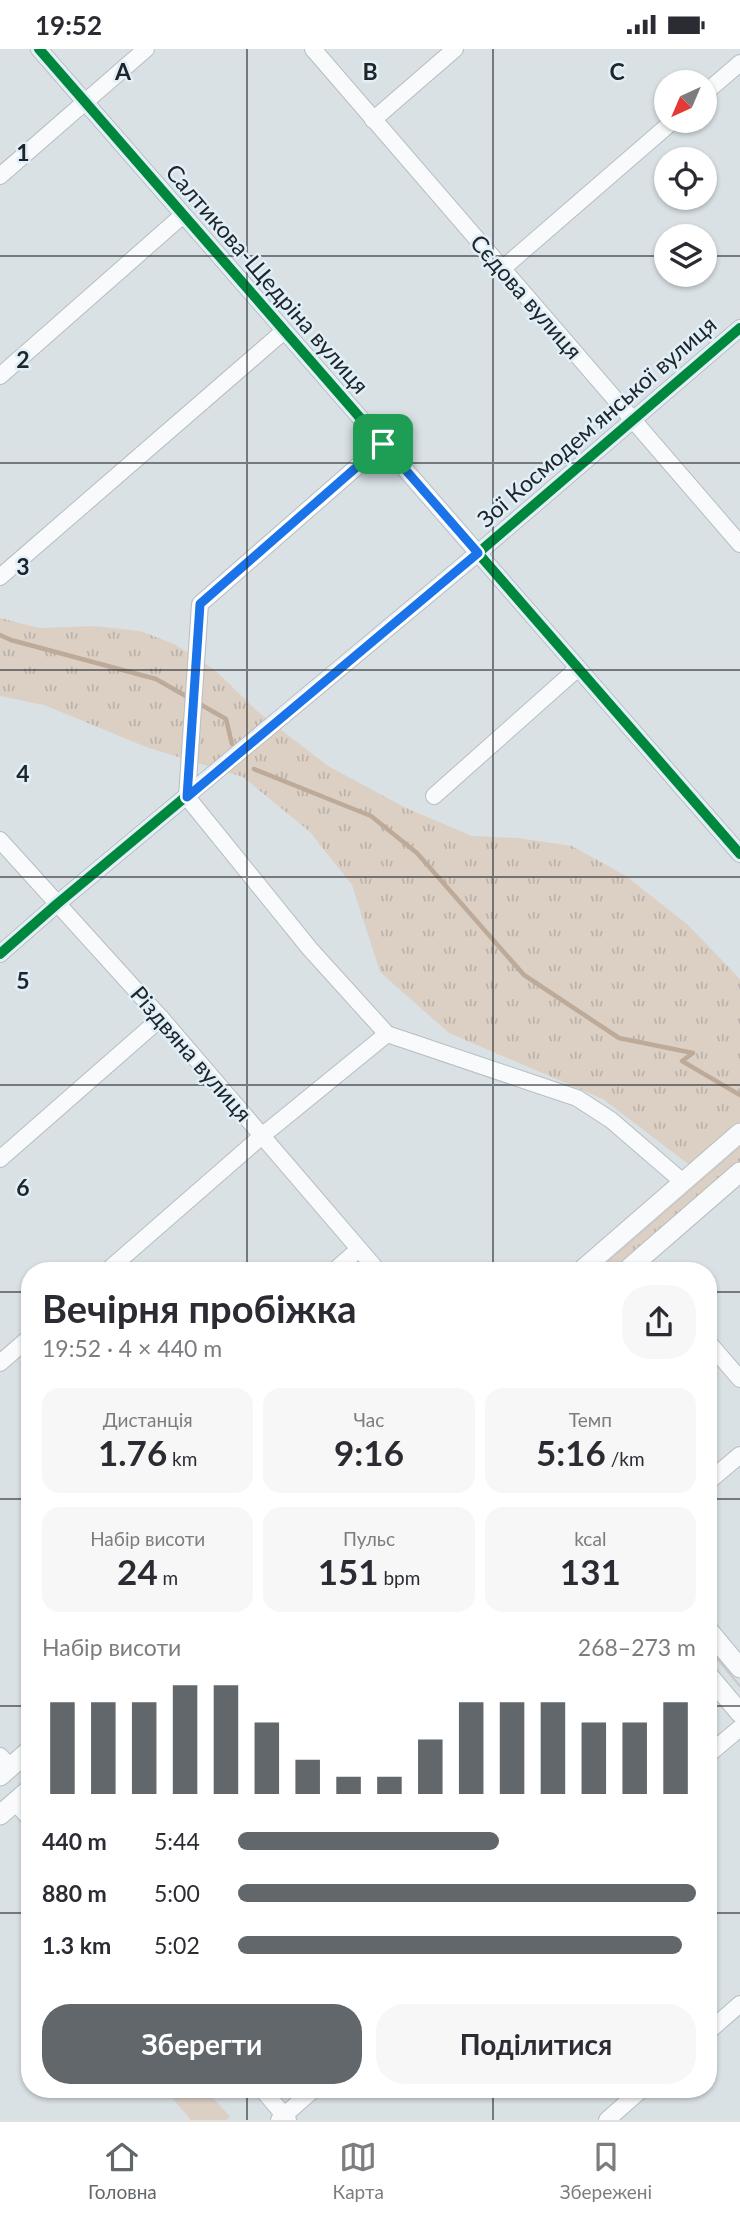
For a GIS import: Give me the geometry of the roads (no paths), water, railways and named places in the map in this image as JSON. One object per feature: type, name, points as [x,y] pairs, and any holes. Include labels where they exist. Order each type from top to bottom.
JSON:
[{"type":"street","name":"Салтикова-Щедріна вулиця","points":[[39,49],[740,854]]},
{"type":"street","points":[[0,176],[146,49]]},
{"type":"street","name":"Сєдова вулиця","points":[[313,49],[740,544]]},
{"type":"street","points":[[373,120],[455,49]]},
{"type":"street","points":[[718,82],[740,63]]},
{"type":"street","points":[[502,269],[659,133]]},
{"type":"street","points":[[0,376],[183,215]]},
{"type":"street","name":"Зої Космодем’янської вулиця","points":[[0,954],[478,553],[740,328]]},
{"type":"street","points":[[0,577],[284,331]]},
{"type":"street","points":[[383,444],[200,604],[187,797],[310,949],[387,1034],[576,1098],[611,1120],[683,1182]]},
{"type":"street","points":[[434,796],[578,668]]},
{"type":"street","name":"Різдвяна вулиця","points":[[0,840],[161,1018],[370,1262]]},
{"type":"street","points":[[0,1159],[161,1018]]},
{"type":"street","points":[[117,1262],[263,1135],[387,1034]]},
{"type":"street","points":[[591,1262],[740,1133]]},
{"type":"street","points":[[642,1262],[740,1172]]},
{"type":"street","points":[[344,1262],[359,1249]]},
{"type":"street","points":[[0,1363],[21,1345]]},
{"type":"street","points":[[717,1352],[740,1379]]},
{"type":"street","points":[[717,1474],[740,1455]]},
{"type":"street","points":[[717,1641],[740,1668]]},
{"type":"street","points":[[717,1686],[740,1713]]},
{"type":"street","points":[[717,1747],[740,1728]]},
{"type":"street","points":[[21,1755],[3,1766],[21,1789]]},
{"type":"street","points":[[0,1785],[21,1793]]},
{"type":"street","points":[[0,1815],[21,1797]]},
{"type":"street","points":[[717,2024],[740,2004]]},
{"type":"street","points":[[268,2098],[284,2118],[305,2098]]},
{"type":"street","points":[[607,2120],[632,2098]]},
{"type":"waterway","points":[[0,635],[156,679],[191,699]]},
{"type":"waterway","points":[[198,703],[226,719],[232,744]]},
{"type":"waterway","points":[[254,769],[371,816],[417,853],[524,975],[619,1038],[693,1053],[682,1061],[740,1095]]},
{"type":"tram line","points":[[606,1262],[740,1146]]},
{"type":"tram line","points":[[717,1659],[740,1686]]}]
